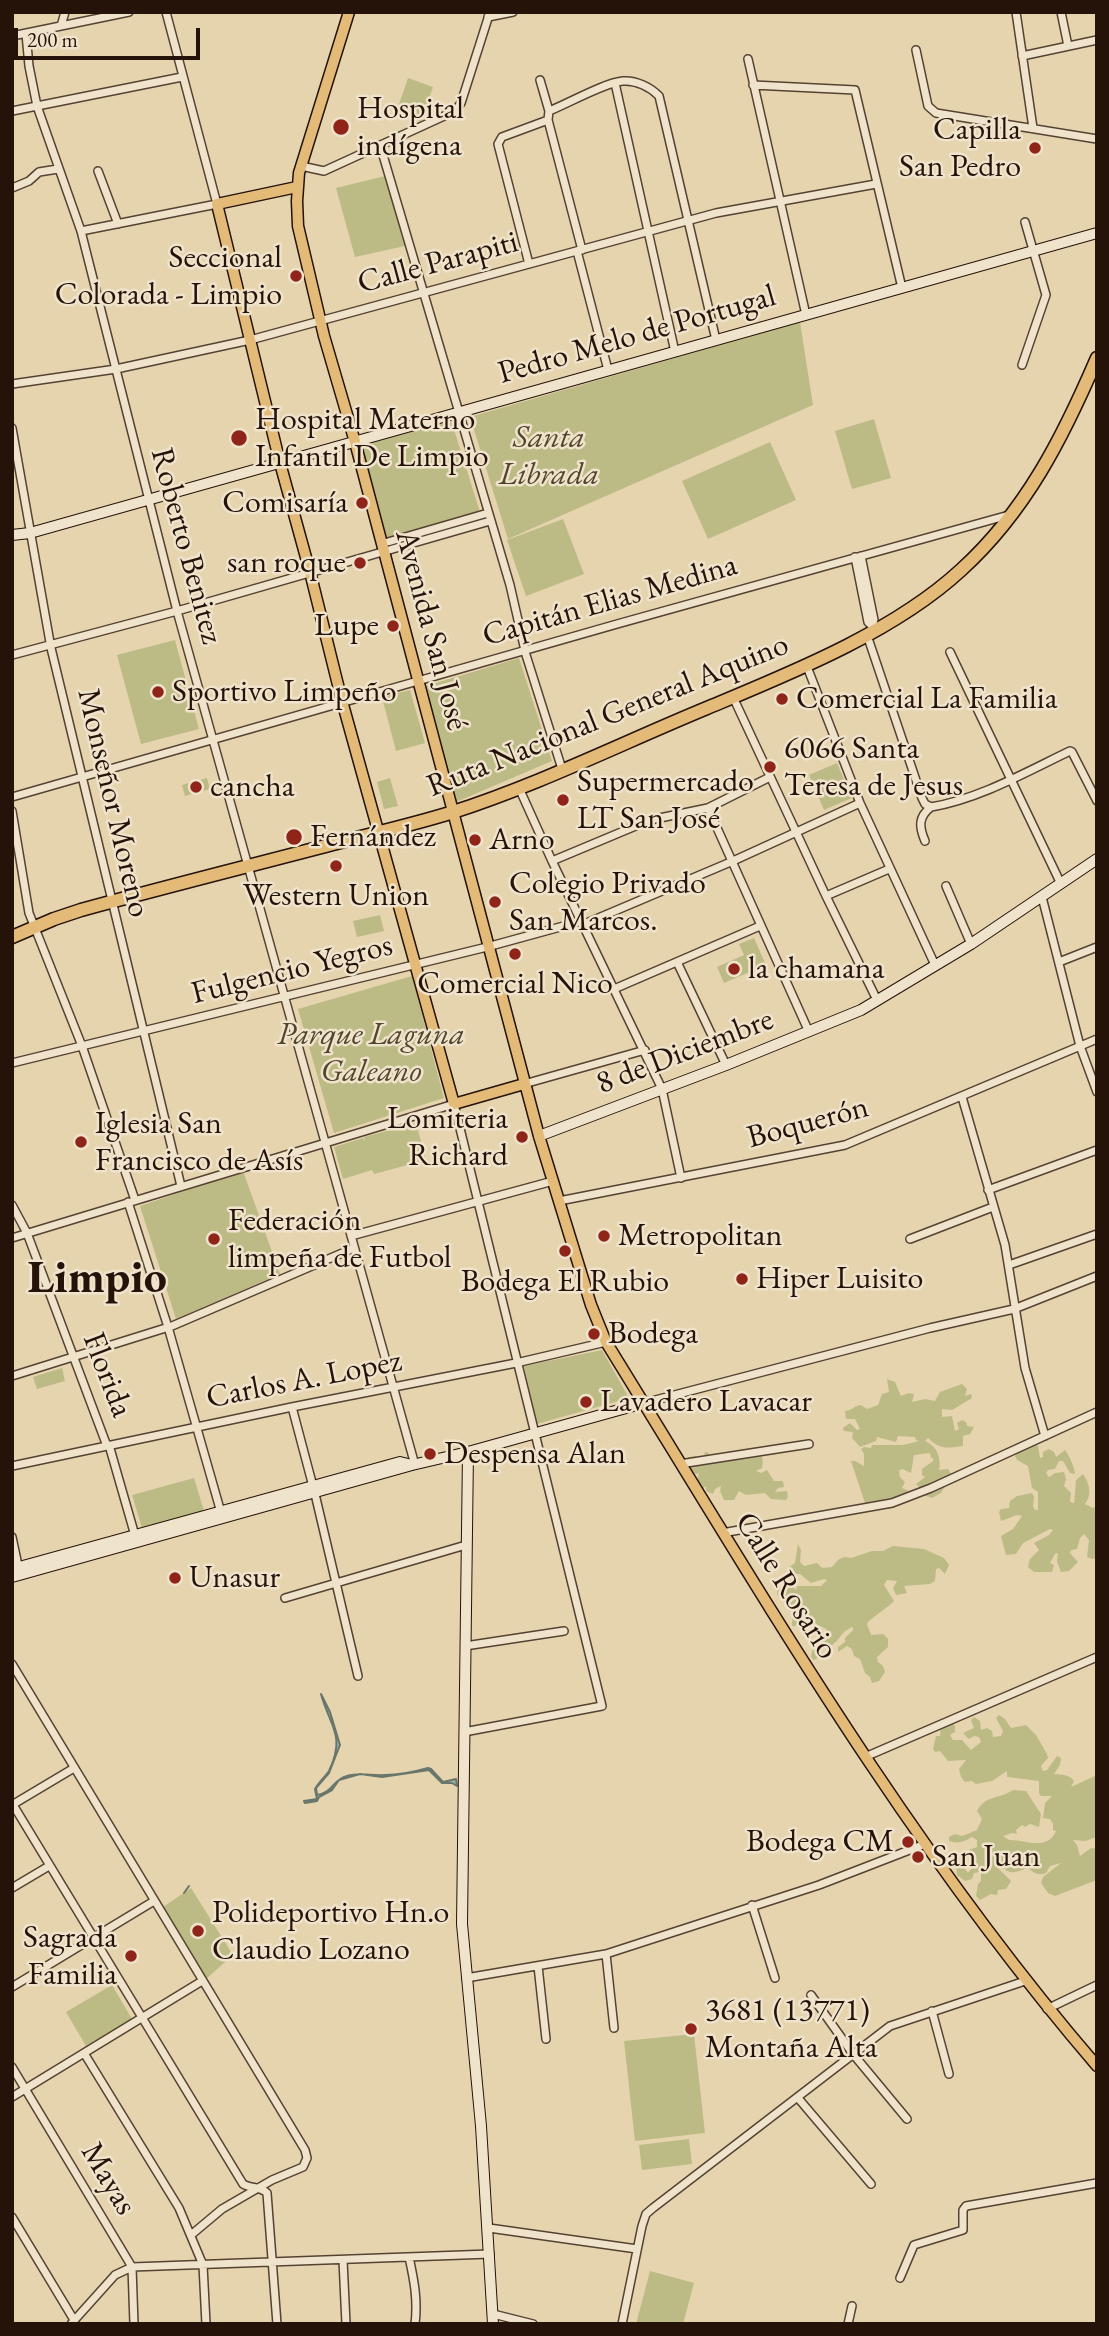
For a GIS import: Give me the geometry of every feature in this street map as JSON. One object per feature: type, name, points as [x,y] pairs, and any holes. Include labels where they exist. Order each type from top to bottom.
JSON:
[{"type":"highway","name":"Ruta Nacional General Aquino","points":[[12,937],[81,910],[452,813],[733,697],[806,663],[918,604],[948,582],[987,545],[1013,513],[1050,459],[1097,358]]},
{"type":"main road","name":"Avenida San José","points":[[349,12],[301,166],[297,187],[298,226],[320,321],[355,442],[524,1084]]},
{"type":"main road","points":[[297,187],[217,204],[280,463],[342,701],[454,1104],[524,1084]]},
{"type":"main road","name":"Calle Rosario","points":[[524,1084],[590,1305],[606,1342],[816,1684],[865,1757],[1025,1980],[1097,2066]]},
{"type":"street","points":[[61,26],[65,12]]},
{"type":"street","points":[[12,37],[129,12]]},
{"type":"street","points":[[81,231],[217,204],[166,12]]},
{"type":"street","points":[[301,166],[324,171],[455,111],[461,103],[489,15],[513,12]]},
{"type":"street","points":[[1016,12],[1033,128]]},
{"type":"street","points":[[1061,12],[1068,46]]},
{"type":"street","name":"Roberto Benitez","points":[[26,34],[37,106],[81,231],[177,611],[413,1465]]},
{"type":"street","points":[[1022,56],[1097,40]]},
{"type":"street","points":[[916,50],[928,106],[936,113],[1097,139]]},
{"type":"street","points":[[748,59],[806,315]]},
{"type":"street","points":[[12,111],[182,77]]},
{"type":"street","points":[[540,80],[608,370]]},
{"type":"street","points":[[529,264],[498,144],[502,137],[615,83],[627,81],[647,87],[654,91],[661,101],[716,340]]},
{"type":"street","points":[[615,83],[675,352]]},
{"type":"street","points":[[753,86],[855,90],[858,94],[876,184],[902,288]]},
{"type":"street","points":[[380,145],[510,585],[524,650],[562,769]]},
{"type":"street","points":[[12,188],[23,185],[39,172],[58,169]]},
{"type":"street","points":[[98,171],[118,224]]},
{"type":"street","name":"Calle Parapiti","points":[[12,384],[116,369],[250,340],[689,220],[876,184]]},
{"type":"street","points":[[1022,365],[1046,295],[1025,222]]},
{"type":"street","name":"Pedro Melo de Portugal","points":[[12,537],[26,536],[147,499],[1097,233]]},
{"type":"street","name":"Monseñor Moreno","points":[[12,428],[50,644],[181,1186]]},
{"type":"street","name":"Capitán Elias Medina","points":[[12,797],[342,701],[1013,513]]},
{"type":"street","points":[[12,655],[177,611],[489,517]]},
{"type":"street","points":[[858,556],[868,622],[921,794],[925,804],[931,807]]},
{"type":"street","points":[[950,652],[1061,884]]},
{"type":"street","points":[[806,663],[860,803],[935,965]]},
{"type":"street","points":[[733,697],[877,1000]]},
{"type":"street","points":[[925,841],[920,821],[922,815],[931,807],[948,804],[1012,779],[1071,751],[1097,801]]},
{"type":"street","points":[[552,861],[650,820],[708,808],[771,776]]},
{"type":"street","points":[[519,787],[662,1090],[681,1178]]},
{"type":"street","name":"Fulgencio Yegros","points":[[12,1063],[583,923],[733,861],[860,803]]},
{"type":"street","points":[[708,808],[810,1032]]},
{"type":"street","points":[[12,811],[29,913],[82,1046],[132,1201],[222,1516]]},
{"type":"street","name":"8 de Diciembre","points":[[538,1136],[810,1032],[877,1000],[971,944],[1097,859]]},
{"type":"street","points":[[826,897],[889,869]]},
{"type":"street","points":[[946,886],[971,944]]},
{"type":"street","points":[[1042,897],[1080,1046],[1097,1092]]},
{"type":"street","points":[[614,989],[760,926]]},
{"type":"street","points":[[12,929],[35,927]]},
{"type":"street","points":[[1059,962],[1097,947]]},
{"type":"street","points":[[677,962],[726,1065]]},
{"type":"street","name":"Boquerón","points":[[559,1201],[845,1145],[1097,1039]]},
{"type":"street","points":[[524,1084],[645,1050]]},
{"type":"street","points":[[962,1097],[1009,1265],[1025,1368],[1045,1436]]},
{"type":"street","points":[[12,1238],[454,1104],[602,1706],[464,1732]]},
{"type":"street","points":[[988,1190],[1097,1150]]},
{"type":"street","points":[[351,1236],[553,1181]]},
{"type":"street","name":"Florida","points":[[12,1205],[27,1233],[108,1446],[136,1538]]},
{"type":"street","points":[[910,1239],[993,1207]]},
{"type":"street","points":[[1009,1265],[1097,1234]]},
{"type":"street","points":[[12,1376],[168,1327],[354,1248]]},
{"type":"street","points":[[12,1537],[15,1572],[644,1403],[930,1328],[1014,1309],[1097,1276]]},
{"type":"street","name":"Carlos A. Lopez","points":[[12,1466],[516,1363],[606,1342]]},
{"type":"street","points":[[292,1407],[358,1676]]},
{"type":"street","points":[[722,1533],[892,1503],[931,1488],[1097,1412]]},
{"type":"street","points":[[680,1464],[810,1444]]},
{"type":"street","points":[[468,1452],[461,1893],[466,1979],[489,2228],[493,2319],[533,2324]]},
{"type":"street","points":[[285,1598],[466,1545]]},
{"type":"street","points":[[466,1646],[564,1631]]},
{"type":"street","points":[[865,1757],[1097,1657]]},
{"type":"street","points":[[12,1664],[305,2150],[307,2158],[303,2166],[222,2209],[191,2235]]},
{"type":"street","points":[[74,1768],[13,1804],[243,2184],[251,2188],[261,2188],[268,2195],[277,2324]]},
{"type":"street","points":[[466,1979],[606,1954],[847,1875],[925,1844]]},
{"type":"street","points":[[12,1888],[50,1866]]},
{"type":"street","points":[[12,1987],[154,1901]]},
{"type":"street","points":[[752,1905],[775,1978]]},
{"type":"street","points":[[606,1954],[614,2028]]},
{"type":"street","points":[[538,1965],[546,2039]]},
{"type":"street","points":[[12,2097],[202,1980]]},
{"type":"street","points":[[622,2324],[644,2219],[653,2208],[890,2026],[1025,1980]]},
{"type":"street","points":[[1047,2009],[1097,1985]]},
{"type":"street","points":[[811,1995],[853,2054],[907,2119]]},
{"type":"street","points":[[932,2011],[949,2074]]},
{"type":"street","points":[[84,2053],[179,2208],[203,2265],[206,2324]]},
{"type":"street","name":"Mayas","points":[[12,2067],[132,2267],[134,2324]]},
{"type":"street","points":[[798,2098],[871,2184]]},
{"type":"street","points":[[901,2278],[914,2245],[963,2230],[963,2210],[966,2206],[1097,2183]]},
{"type":"street","points":[[12,2217],[72,2322],[115,2275],[132,2267],[490,2254]]},
{"type":"street","points":[[489,2228],[637,2249]]},
{"type":"street","points":[[409,2257],[415,2280],[415,2324]]},
{"type":"street","points":[[343,2260],[346,2324]]},
{"type":"street","points":[[848,2324],[852,2306]]},
{"type":"green space","points":[[408,78],[433,87],[421,122],[396,113]]},
{"type":"green space","points":[[385,176],[405,246],[355,257],[336,188]]},
{"type":"green space","name":"Santa Librada","points":[[800,322],[813,405],[508,539],[470,417]]},
{"type":"green space","points":[[874,419],[891,478],[852,489],[835,431]]},
{"type":"green space","points":[[451,420],[480,512],[387,538],[362,446]]},
{"type":"green space","points":[[770,442],[796,500],[708,539],[682,481]]},
{"type":"green space","points":[[563,519],[584,574],[526,596],[507,540]]},
{"type":"green space","name":"Sportivo Limpeño","points":[[175,640],[199,729],[141,744],[117,655]]},
{"type":"green space","points":[[519,658],[552,761],[456,802],[426,686]]},
{"type":"green space","points":[[410,690],[425,743],[396,751],[382,697]]},
{"type":"green space","points":[[837,763],[852,798],[824,810],[809,775]]},
{"type":"green space","name":"cancha","points":[[207,778],[210,789],[185,796],[182,785]]},
{"type":"green space","points":[[390,778],[398,806],[384,809],[377,782]]},
{"type":"green space","points":[[380,915],[384,931],[357,937],[353,921]]},
{"type":"green space","points":[[754,938],[766,965],[724,983],[717,967],[744,955],[739,944]]},
{"type":"green space","name":"Parque Laguna Galeano","points":[[412,976],[444,1098],[334,1133],[298,1009]]},
{"type":"green space","points":[[416,1123],[426,1160],[374,1174],[372,1170],[343,1179],[334,1147],[363,1138],[365,1142],[364,1137]]},
{"type":"green space","points":[[243,1171],[280,1274],[176,1319],[140,1206]]},
{"type":"green space","points":[[602,1350],[629,1398],[537,1424],[524,1366]]},
{"type":"green space","points":[[62,1368],[65,1381],[37,1389],[33,1377]]},
{"type":"green space","points":[[887,1379],[895,1382],[901,1396],[914,1394],[912,1402],[925,1399],[935,1401],[940,1392],[962,1384],[967,1389],[965,1396],[971,1394],[972,1398],[952,1410],[942,1409],[942,1417],[952,1416],[955,1431],[959,1429],[957,1423],[962,1420],[967,1426],[974,1427],[970,1434],[963,1436],[963,1446],[944,1447],[936,1445],[928,1438],[925,1441],[937,1452],[939,1470],[948,1469],[952,1475],[941,1493],[932,1498],[921,1494],[921,1489],[916,1484],[925,1477],[922,1475],[922,1469],[933,1461],[933,1458],[930,1453],[914,1455],[911,1473],[902,1469],[899,1471],[905,1482],[902,1488],[909,1491],[898,1496],[896,1506],[888,1509],[866,1506],[851,1461],[864,1466],[861,1449],[864,1447],[903,1445],[919,1441],[915,1437],[898,1436],[896,1442],[877,1437],[876,1441],[860,1447],[852,1438],[853,1432],[844,1431],[843,1428],[850,1423],[857,1430],[860,1429],[855,1419],[846,1419],[845,1411],[861,1405],[867,1409],[878,1405],[882,1394],[889,1392]]},
{"type":"green space","points":[[1035,1443],[1040,1458],[1043,1457],[1043,1452],[1049,1449],[1056,1457],[1065,1450],[1075,1474],[1070,1473],[1063,1461],[1059,1461],[1055,1469],[1046,1473],[1049,1477],[1064,1472],[1064,1486],[1071,1493],[1070,1502],[1074,1503],[1076,1480],[1083,1474],[1089,1489],[1085,1504],[1093,1508],[1097,1506],[1097,1558],[1087,1557],[1089,1540],[1084,1534],[1077,1549],[1071,1550],[1070,1553],[1078,1562],[1069,1571],[1061,1572],[1057,1562],[1058,1553],[1050,1563],[1054,1565],[1052,1572],[1034,1572],[1028,1567],[1030,1559],[1039,1550],[1034,1543],[1049,1535],[1053,1530],[1050,1529],[1023,1543],[1016,1554],[1006,1555],[1001,1536],[1013,1529],[1022,1516],[1017,1515],[1001,1521],[1001,1509],[1009,1508],[1010,1501],[1017,1496],[1032,1493],[1033,1506],[1038,1510],[1038,1492],[1032,1488],[1028,1466],[1015,1456],[1019,1450]]},
{"type":"green space","points":[[757,1448],[763,1463],[762,1468],[756,1471],[761,1473],[767,1470],[774,1481],[783,1481],[784,1487],[775,1492],[787,1491],[786,1500],[771,1499],[765,1493],[746,1495],[739,1491],[734,1500],[724,1500],[721,1486],[715,1489],[713,1494],[706,1491],[706,1486],[702,1489],[702,1485],[697,1481],[699,1473],[696,1474],[685,1464],[688,1457],[705,1457],[704,1453],[707,1452],[711,1456]]},
{"type":"green space","points":[[194,1478],[204,1511],[142,1528],[132,1495]]},
{"type":"green space","points":[[798,1544],[801,1550],[800,1562],[804,1566],[817,1563],[822,1568],[832,1567],[839,1559],[883,1551],[893,1546],[924,1549],[944,1558],[949,1565],[945,1574],[939,1568],[936,1569],[935,1581],[930,1584],[904,1586],[907,1593],[896,1595],[893,1588],[897,1581],[887,1580],[884,1585],[894,1601],[867,1624],[871,1635],[883,1634],[888,1639],[888,1647],[877,1657],[885,1672],[879,1681],[872,1683],[852,1649],[847,1646],[838,1652],[838,1647],[845,1642],[853,1627],[830,1646],[825,1643],[819,1657],[814,1660],[811,1657],[813,1650],[826,1634],[826,1629],[816,1624],[810,1616],[804,1616],[794,1627],[792,1625],[793,1612],[777,1595],[778,1588],[792,1586],[796,1590],[797,1586],[821,1586],[827,1580],[811,1583],[800,1574],[792,1574],[788,1568],[795,1563]]},
{"type":"green space","points":[[999,1715],[1011,1728],[1026,1725],[1036,1735],[1048,1758],[1041,1766],[1043,1771],[1047,1770],[1057,1756],[1061,1758],[1060,1765],[1054,1774],[1072,1779],[1074,1781],[1071,1787],[1097,1775],[1097,1837],[1085,1841],[1073,1840],[1080,1856],[1091,1848],[1097,1849],[1097,1880],[1055,1896],[1048,1893],[1041,1883],[1043,1877],[1061,1863],[1050,1866],[1046,1873],[1041,1874],[1028,1868],[1010,1872],[1001,1865],[994,1864],[1011,1881],[1006,1889],[998,1890],[997,1895],[991,1894],[980,1900],[976,1896],[981,1873],[974,1873],[972,1879],[965,1881],[957,1875],[958,1861],[967,1864],[965,1869],[968,1873],[976,1863],[975,1860],[971,1862],[970,1857],[975,1855],[969,1850],[977,1847],[977,1840],[972,1837],[955,1842],[949,1841],[949,1837],[955,1834],[962,1836],[977,1830],[982,1819],[977,1811],[988,1800],[1013,1790],[1026,1791],[1041,1814],[1039,1827],[1022,1825],[1016,1830],[1017,1834],[1003,1836],[1009,1840],[1041,1843],[1052,1837],[1056,1831],[1053,1830],[1050,1819],[1043,1818],[1045,1803],[1052,1796],[1041,1796],[1039,1781],[1007,1777],[1007,1771],[992,1781],[976,1784],[972,1781],[965,1782],[959,1769],[966,1760],[948,1761],[940,1751],[935,1752],[933,1749],[936,1736],[940,1736],[941,1727],[952,1722],[955,1726],[955,1732],[950,1735],[953,1740],[962,1740],[971,1750],[981,1742],[979,1737],[969,1739],[963,1733],[974,1728],[971,1720],[974,1717],[980,1721],[981,1730],[987,1728],[992,1731],[993,1737],[1001,1736],[1003,1731],[996,1718]]},
{"type":"green space","name":"Polideportivo Hn.o Claudio Lozano","points":[[191,1888],[233,1955],[206,1979],[163,1907]]},
{"type":"green space","points":[[112,1985],[132,2019],[86,2046],[66,2012]]},
{"type":"green space","points":[[694,2034],[705,2133],[635,2141],[624,2041]]},
{"type":"green space","points":[[689,2139],[692,2164],[642,2170],[639,2145]]},
{"type":"green space","points":[[650,2271],[694,2283],[683,2324],[636,2324]]},
{"type":"water","points":[[321,1694],[330,1712],[340,1745],[329,1773],[316,1788],[317,1795],[327,1791],[338,1780],[342,1778],[359,1774],[339,1780],[332,1790],[317,1801],[305,1803],[304,1801],[317,1799],[315,1789],[329,1771],[336,1748],[335,1731]]},
{"type":"water","points":[[428,1768],[443,1782],[456,1779],[457,1786],[442,1783],[429,1770],[382,1777],[361,1774],[396,1774]]},
{"type":"waterway","points":[[184,1893],[189,1886]]},
{"type":"place","name":"Hospital indígena","points":[[341,127]]},
{"type":"place","name":"Capilla San Pedro","points":[[1035,148]]},
{"type":"place","name":"Seccional Colorada - Limpio","points":[[296,276]]},
{"type":"place","name":"Hospital Materno Infantil De Limpio","points":[[239,438]]},
{"type":"place","name":"Comisaría","points":[[362,503]]},
{"type":"place","name":"san roque","points":[[360,563]]},
{"type":"place","name":"Lupe","points":[[393,626]]},
{"type":"place","name":"Sportivo Limpeño","points":[[158,692]]},
{"type":"place","name":"Comercial La Familia","points":[[782,699]]},
{"type":"place","name":"6066 Santa Teresa de Jesus","points":[[770,767]]},
{"type":"place","name":"cancha","points":[[196,787]]},
{"type":"place","name":"Supermercado LT San José","points":[[563,800]]},
{"type":"place","name":"Fernández","points":[[294,837]]},
{"type":"place","name":"Arno","points":[[475,840]]},
{"type":"place","name":"Western Union","points":[[336,866]]},
{"type":"place","name":"Colegio Privado San Marcos.","points":[[495,902]]},
{"type":"place","name":"Comercial Nico","points":[[515,954]]},
{"type":"place","name":"la chamana","points":[[734,969]]},
{"type":"place","name":"Lomiteria Richard","points":[[522,1137]]},
{"type":"place","name":"Iglesia San Francisco de Asís","points":[[81,1142]]},
{"type":"place","name":"Metropolitan","points":[[604,1236]]},
{"type":"place","name":"Federación limpeña de Futbol","points":[[214,1239]]},
{"type":"place","name":"Bodega El Rubio","points":[[565,1251]]},
{"type":"place","name":"Hiper Luisito","points":[[742,1279]]},
{"type":"place","name":"Bodega","points":[[594,1334]]},
{"type":"place","name":"Lavadero Lavacar","points":[[586,1402]]},
{"type":"place","name":"Despensa Alan","points":[[430,1454]]},
{"type":"place","name":"Unasur","points":[[175,1578]]},
{"type":"place","name":"Bodega CM","points":[[908,1842]]},
{"type":"place","name":"San Juan","points":[[918,1857]]},
{"type":"place","name":"Polideportivo Hn.o Claudio Lozano","points":[[198,1931]]},
{"type":"place","name":"Sagrada Familia","points":[[131,1956]]},
{"type":"place","name":"3681 (13771) Montaña Alta","points":[[691,2029]]},
{"type":"district","name":"Limpio","points":[[97,1279]]}]
